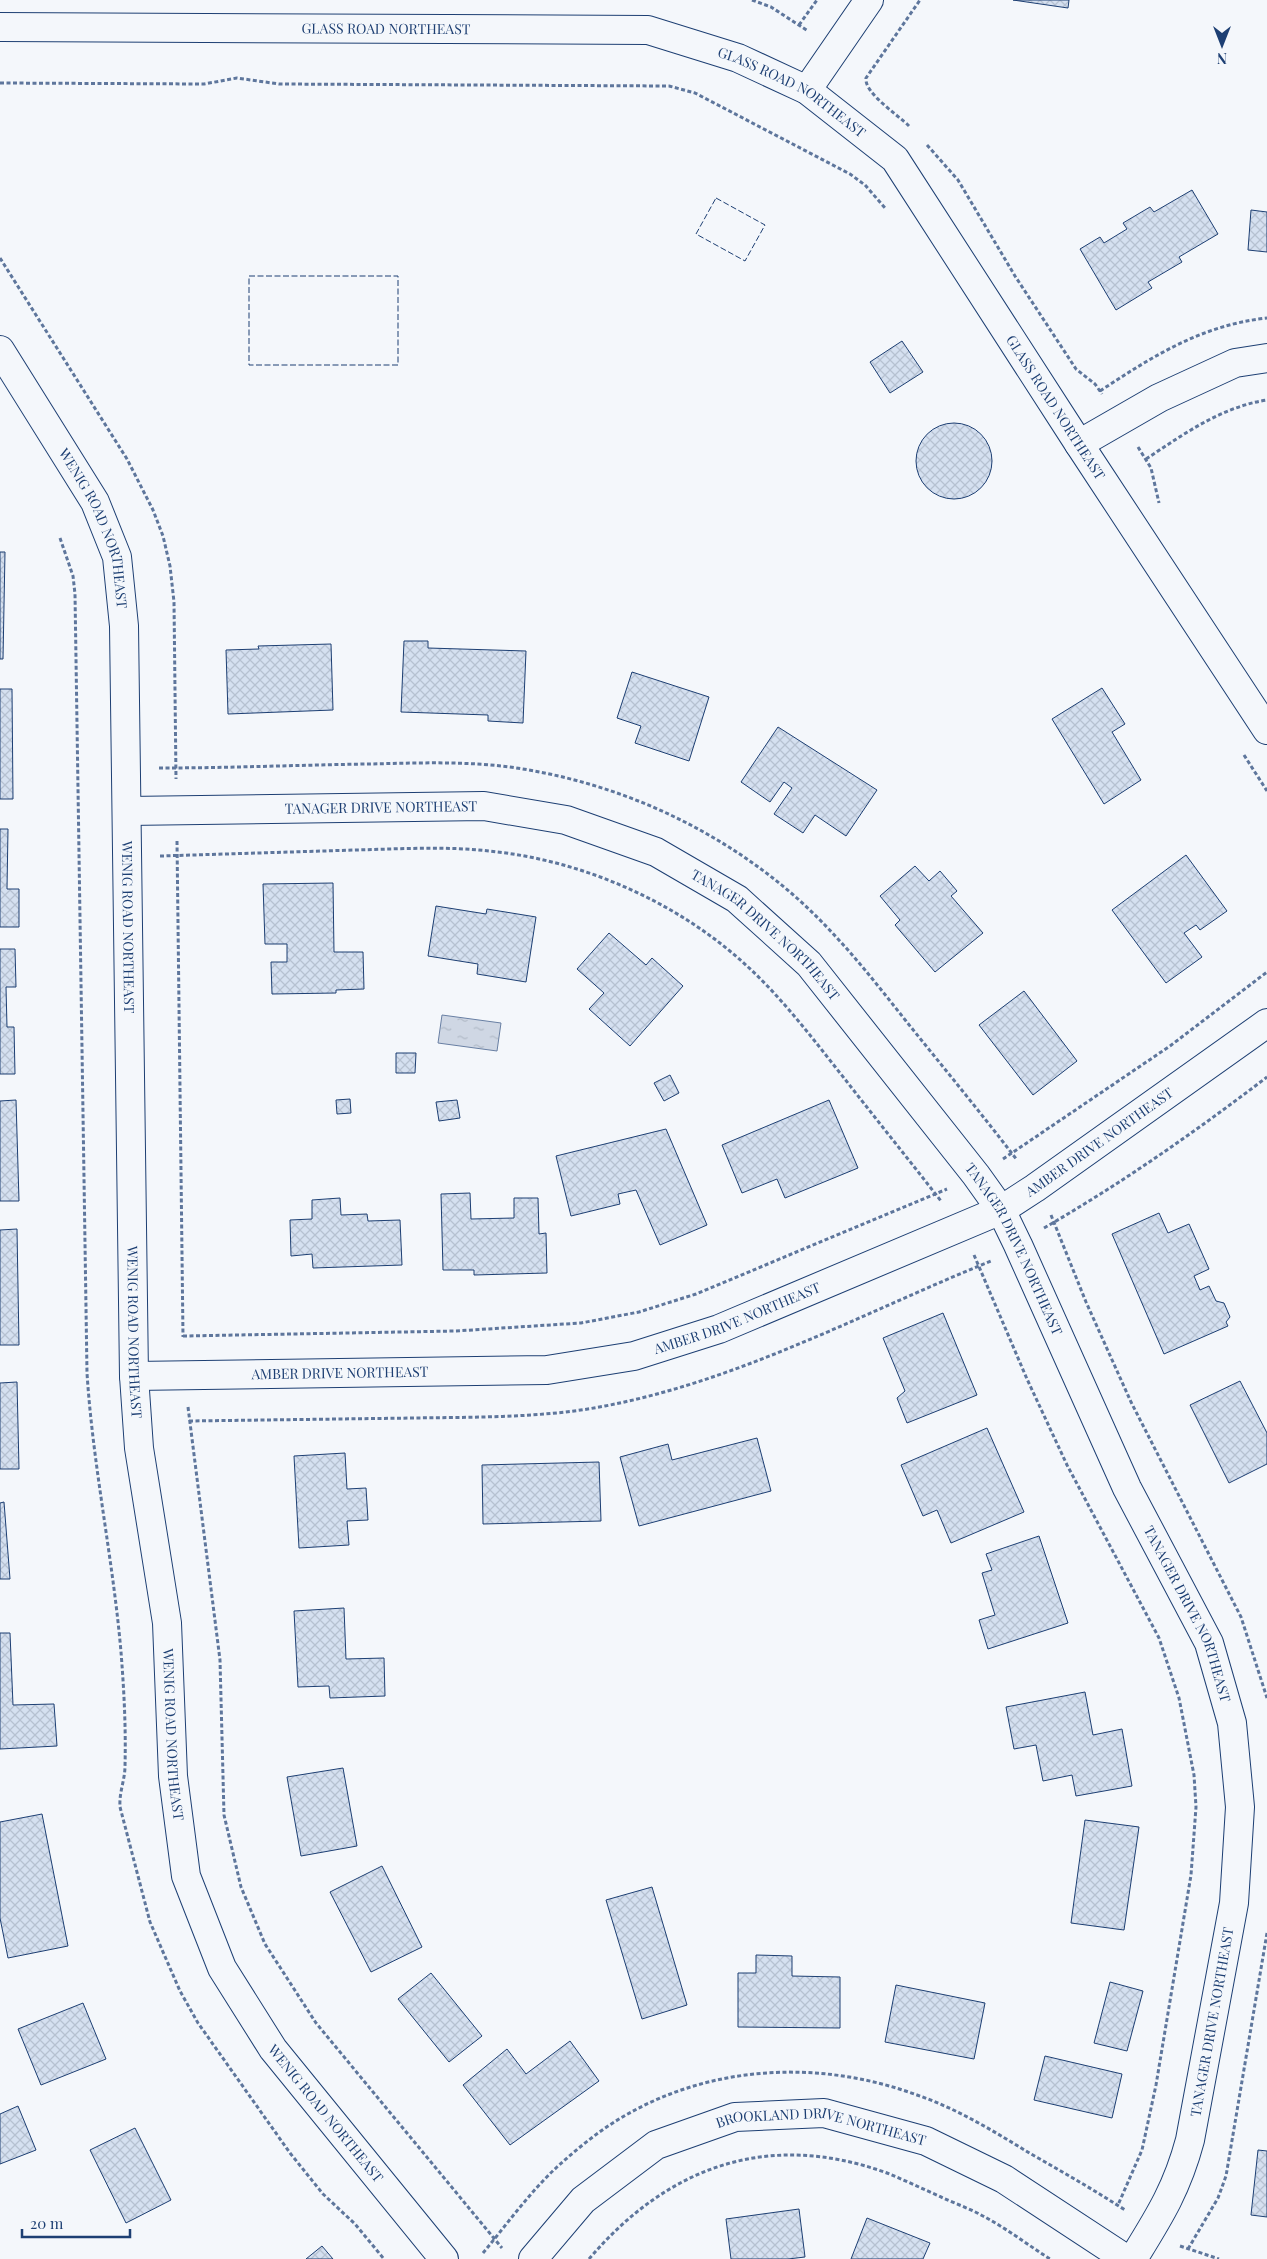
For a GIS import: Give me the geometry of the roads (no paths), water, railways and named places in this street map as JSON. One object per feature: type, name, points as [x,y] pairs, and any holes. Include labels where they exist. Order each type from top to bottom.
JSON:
[{"type":"street","points":[[807,90],[869,0]]},
{"type":"street","name":"GLASS ROAD NORTHEAST","points":[[0,27],[648,30],[738,58],[807,90],[895,159],[1267,730]]},
{"type":"street","name":"WENIG ROAD NORTHEAST","points":[[0,350],[95,502],[118,557],[124,626],[134,1376],[139,1448],[167,1623],[173,1776],[186,1876],[222,1968],[273,2048],[444,2259]]},
{"type":"street","points":[[1079,444],[1159,398],[1235,363],[1267,358]]},
{"type":"street","name":"TANAGER DRIVE NORTHEAST","points":[[127,811],[484,806],[566,820],[656,852],[737,899],[810,964],[970,1167],[1001,1210],[1127,1488],[1209,1643],[1232,1722],[1240,1807],[1234,1903],[1190,2140],[1181,2172],[1168,2202],[1133,2259]]},
{"type":"street","name":"AMBER DRIVE NORTHEAST","points":[[134,1376],[547,1370],[634,1356],[719,1329],[1001,1210],[1035,1188],[1267,1023]]},
{"type":"street","name":"BROOKLAND DRIVE NORTHEAST","points":[[533,2259],[583,2200],[656,2145],[735,2117],[824,2113],[926,2141],[943,2149],[1004,2179],[1126,2259]]},
{"type":"water","points":[[442,1015],[501,1023],[497,1051],[438,1043]]}]
